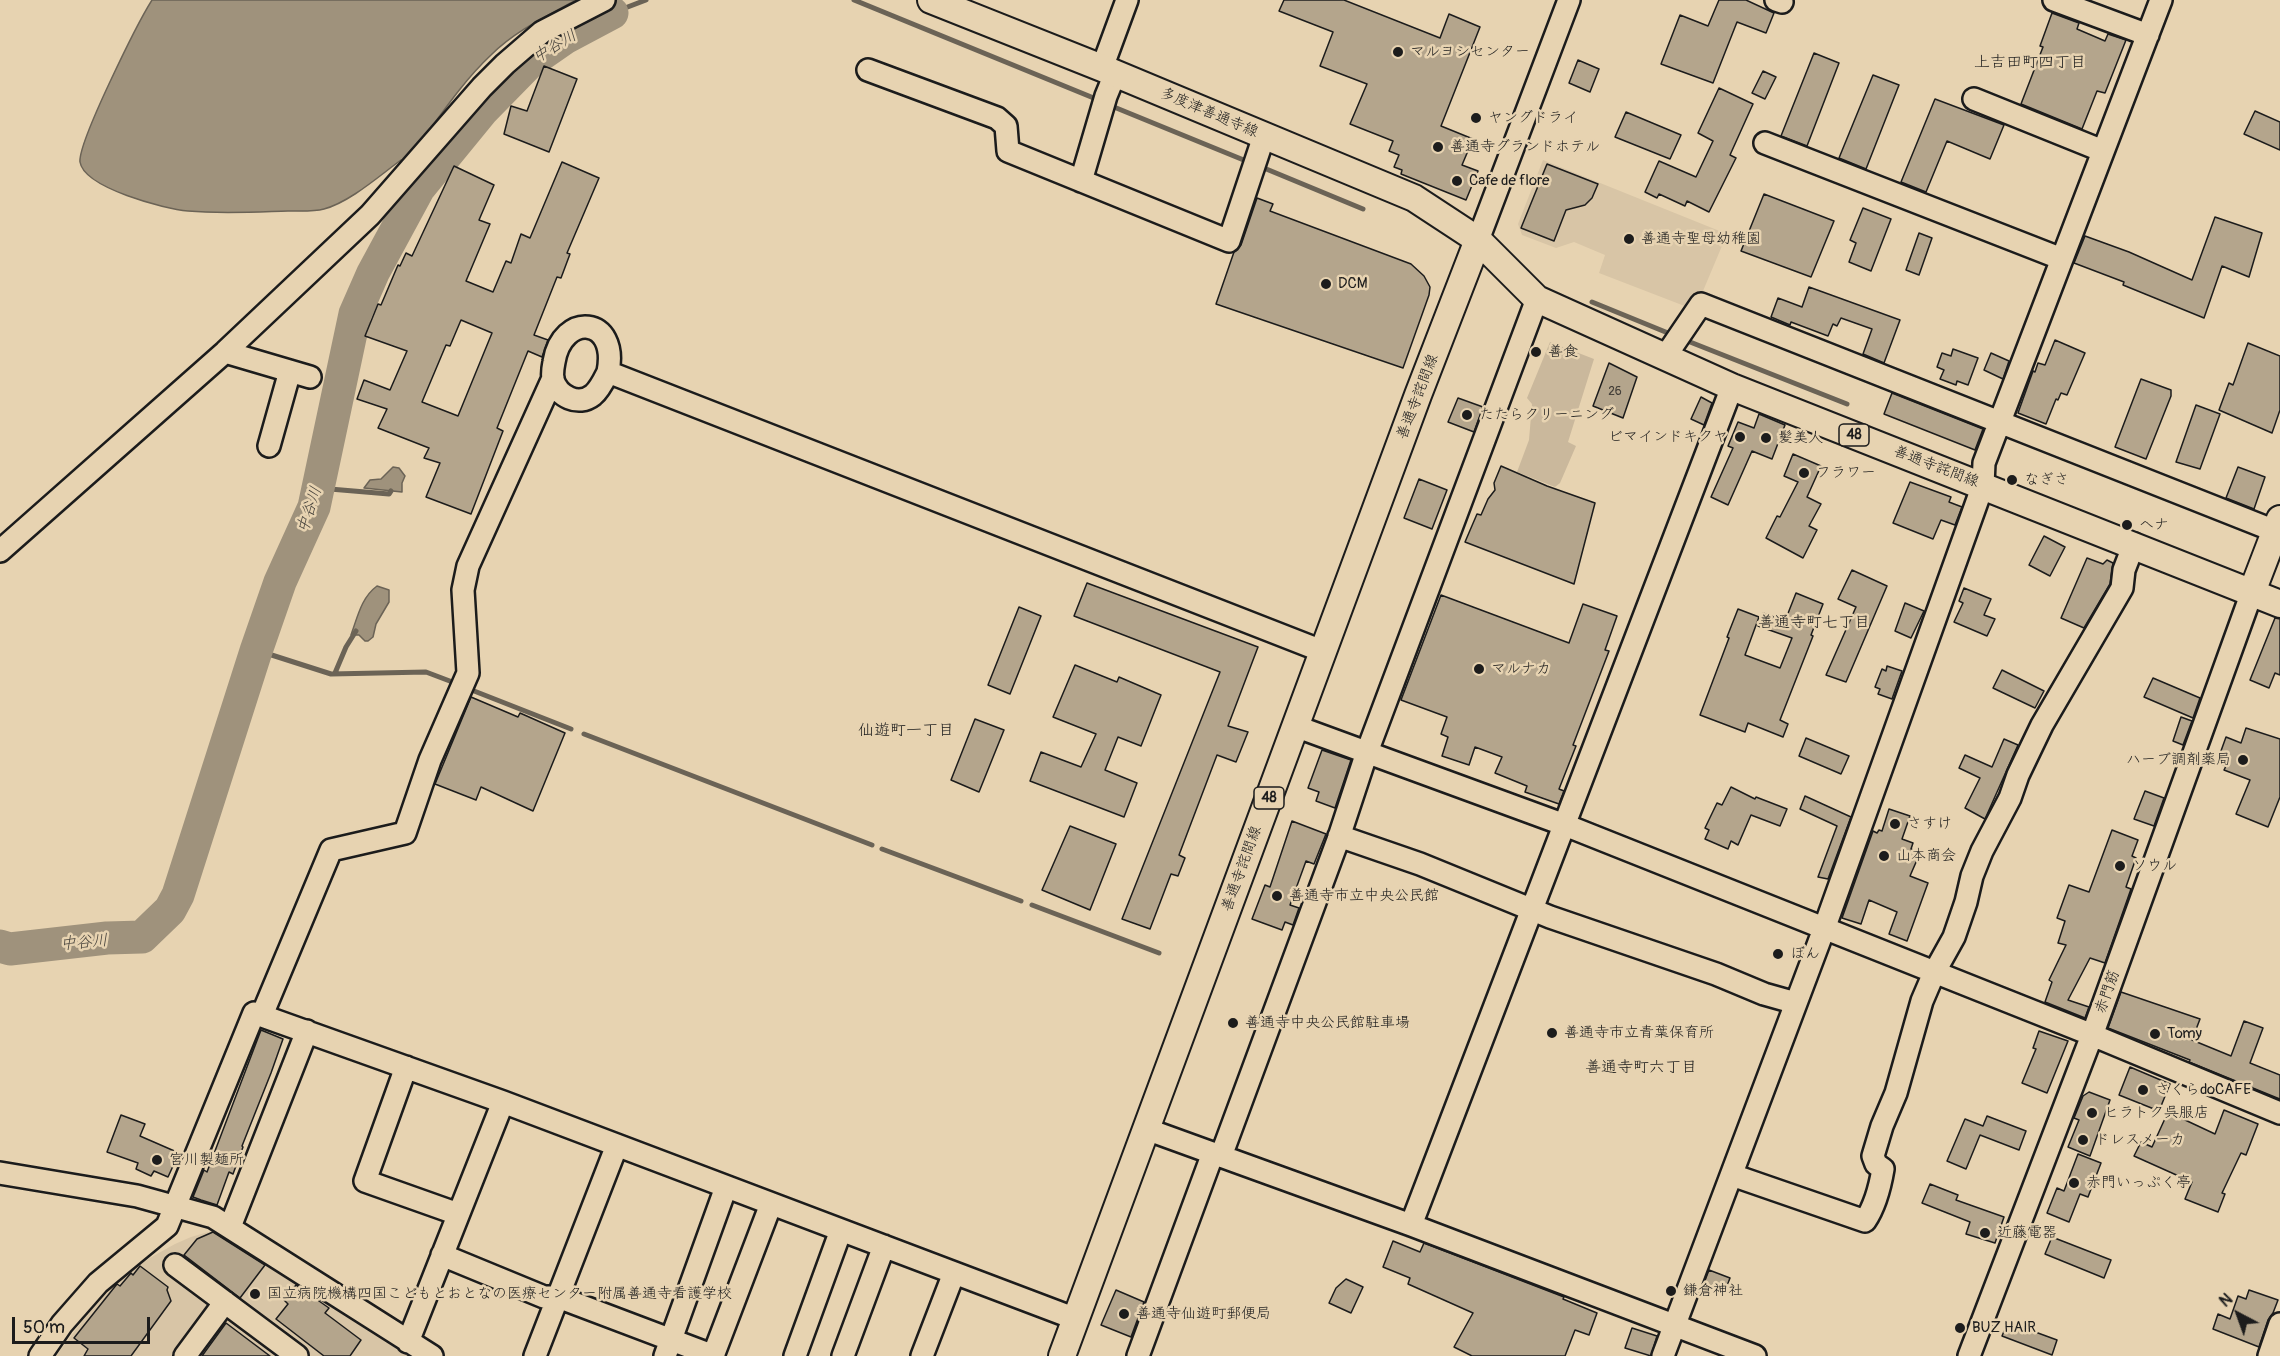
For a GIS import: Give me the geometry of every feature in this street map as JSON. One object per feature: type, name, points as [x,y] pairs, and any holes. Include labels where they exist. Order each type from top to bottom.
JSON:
[{"type":"main road","name":"多度津善通寺線","points":[[931,0],[1106,87],[1257,155],[1414,198],[1478,240]]},
{"type":"main road","name":"善通寺詫間線","points":[[1062,1356],[1478,240],[1537,299],[1732,387],[2134,544],[2280,604]]},
{"type":"main road","points":[[2252,592],[2278,526]]},
{"type":"street","points":[[0,551],[225,352],[370,215],[482,87],[505,64],[542,32],[604,0]]},
{"type":"street","points":[[1081,181],[1127,0]]},
{"type":"street","points":[[1478,240],[1569,0]]},
{"type":"street","points":[[2054,0],[2148,35]]},
{"type":"street","points":[[1663,1356],[1824,929],[1983,485],[1984,463],[2161,0]]},
{"type":"street","points":[[868,70],[997,118],[1006,126],[1008,151],[1229,241],[1257,155]]},
{"type":"street","points":[[1974,99],[2103,151]]},
{"type":"street","points":[[1765,142],[2062,259]]},
{"type":"street","points":[[1138,1356],[1339,836],[1367,752],[1537,299]]},
{"type":"street","points":[[1665,357],[1701,304],[2000,421],[2017,430],[2278,526]]},
{"type":"street","points":[[262,1015],[331,850],[405,833],[430,760],[468,673],[464,590],[468,566],[553,378],[554,357],[563,339],[579,328],[589,326],[600,330],[606,339],[610,362],[608,372],[593,395],[584,400],[565,397],[558,390],[553,378]]},
{"type":"street","points":[[225,352],[300,374],[269,446]]},
{"type":"street","points":[[608,372],[1323,651]]},
{"type":"street","points":[[1411,1225],[1565,825],[1644,604],[1732,387]]},
{"type":"street","points":[[1732,1175],[1865,1221],[1881,1185],[1883,1169],[1875,1164],[1873,1156],[1882,1126],[1896,1093],[1922,1001],[1954,937],[1982,851],[2010,798],[2018,775],[2042,725],[2122,588],[2124,570],[2134,544]]},
{"type":"street","name":"赤門筋","points":[[1969,1356],[2092,1036],[2252,592]]},
{"type":"street","points":[[1295,726],[1565,825],[2092,1036],[2114,1050],[2280,1113]]},
{"type":"street","points":[[1339,836],[1420,864],[1532,910],[1716,974],[1764,994],[1796,1003]]},
{"type":"street","points":[[43,1355],[62,1324],[98,1283],[167,1226],[254,1013],[503,1102],[1076,1319]]},
{"type":"street","points":[[230,1227],[307,1031]]},
{"type":"street","points":[[406,1067],[365,1181],[458,1214]]},
{"type":"street","points":[[408,1342],[503,1102]]},
{"type":"street","points":[[1146,1129],[1411,1225],[1755,1356]]},
{"type":"street","points":[[536,1356],[617,1145]]},
{"type":"street","points":[[0,1173],[137,1196],[213,1216],[432,1356]]},
{"type":"street","points":[[668,1348],[726,1187]]},
{"type":"street","points":[[442,1255],[544,1297],[558,1297],[668,1348],[713,1356],[771,1204]]},
{"type":"street","points":[[795,1356],[841,1230]]},
{"type":"street","points":[[843,1356],[884,1246]]},
{"type":"street","points":[[175,1265],[297,1356]]},
{"type":"street","points":[[922,1356],[954,1273]]},
{"type":"street","points":[[185,1356],[225,1302]]},
{"type":"street","points":[[2269,1356],[2280,1324]]},
{"type":"shaded area","points":[[152,0],[576,0],[532,24],[500,46],[479,67],[446,107],[405,163],[401,160],[354,195],[334,206],[315,211],[225,213],[177,209],[127,195],[95,180],[85,171],[80,162],[88,131],[98,108]]},
{"type":"shaded area","name":"善通寺聖母幼稚園","points":[[1543,160],[1727,234],[1695,310],[1599,273],[1605,255],[1574,242],[1556,248],[1522,235],[1518,224]]},
{"type":"shaded area","points":[[1550,342],[1594,359],[1568,442],[1576,446],[1560,483],[1555,487],[1517,472],[1529,440],[1532,404],[1527,398]]},
{"type":"shaded area","points":[[393,467],[399,468],[405,476],[402,492],[364,488],[370,480],[381,479]]},
{"type":"shaded area","points":[[377,586],[389,590],[389,602],[376,624],[373,637],[365,641],[359,635],[351,635],[364,601]]},
{"type":"shaded area","name":"国立病院機構四国こどもとおとなの医療センター附属善通寺看護学校","points":[[215,1230],[410,1356],[56,1356],[95,1304],[128,1274],[148,1259],[175,1244]]},
{"type":"building","name":"マルヨシセンター","points":[[1284,0],[1344,0],[1440,38],[1449,14],[1480,27],[1441,126],[1473,139],[1462,165],[1478,171],[1466,200],[1401,174],[1402,170],[1394,167],[1399,155],[1389,151],[1393,141],[1350,124],[1367,84],[1320,66],[1333,32],[1279,11]]},
{"type":"building","points":[[1719,0],[1746,0],[1774,13],[1766,33],[1737,22],[1713,83],[1661,64],[1680,15],[1708,26]]},
{"type":"building","points":[[2052,13],[2079,23],[2077,29],[2105,41],[2108,34],[2126,40],[2105,93],[2097,91],[2082,129],[2021,104],[2043,47],[2040,46]]},
{"type":"building","points":[[1814,53],[1839,63],[1807,146],[1781,136]]},
{"type":"building","points":[[1578,60],[1599,69],[1590,92],[1569,83]]},
{"type":"building","points":[[544,66],[577,79],[549,152],[504,134],[511,106],[527,111]]},
{"type":"building","points":[[1763,71],[1776,77],[1765,99],[1752,93]]},
{"type":"building","points":[[1873,75],[1899,85],[1866,169],[1839,158]]},
{"type":"building","points":[[1719,88],[1753,104],[1730,155],[1736,158],[1709,212],[1687,201],[1685,206],[1659,194],[1657,198],[1645,192],[1659,161],[1696,177],[1713,141],[1698,133]]},
{"type":"building","points":[[1935,99],[2004,125],[1990,159],[1947,141],[1926,192],[1901,182]]},
{"type":"building","points":[[2255,111],[2280,122],[2280,150],[2244,134]]},
{"type":"building","points":[[1626,112],[1681,135],[1670,159],[1615,137]]},
{"type":"building","points":[[562,162],[599,178],[567,253],[570,254],[561,278],[557,277],[534,335],[548,340],[542,357],[528,351],[497,428],[503,431],[471,514],[426,497],[440,463],[424,458],[429,448],[378,428],[387,409],[357,399],[364,380],[390,390],[407,351],[365,336],[398,265],[400,266],[406,253],[412,256],[454,166],[494,185],[479,220],[490,224],[466,281],[493,292],[506,261],[511,263],[521,234],[530,238]],"holes":[[[461,320],[492,333],[458,416],[422,402],[446,345],[450,346]]]},
{"type":"building","points":[[1547,164],[1598,184],[1592,198],[1585,205],[1566,210],[1554,241],[1521,228]]},
{"type":"building","points":[[1764,194],[1834,221],[1811,277],[1741,251]]},
{"type":"building","name":"DCM","points":[[1257,198],[1273,204],[1270,211],[1411,264],[1424,276],[1430,287],[1429,295],[1403,368],[1216,304],[1234,252],[1241,245]]},
{"type":"building","points":[[1863,208],[1891,219],[1871,271],[1849,262],[1856,243],[1850,240]]},
{"type":"building","points":[[2215,217],[2262,233],[2249,277],[2222,266],[2204,318],[2123,285],[2124,282],[2074,263],[2085,236],[2129,252],[2192,280]]},
{"type":"building","points":[[1919,233],[1932,238],[1919,275],[1906,270]]},
{"type":"building","points":[[1809,287],[1900,320],[1884,363],[1863,354],[1872,329],[1841,318],[1837,326],[1833,324],[1828,336],[1771,317],[1778,298],[1802,307]]},
{"type":"building","points":[[2055,340],[2085,353],[2067,395],[2061,393],[2058,400],[2056,399],[2046,424],[2018,413],[2033,371],[2035,372],[2038,363],[2045,365]]},
{"type":"building","points":[[2248,343],[2280,356],[2280,410],[2272,433],[2219,410],[2229,383],[2233,385]]},
{"type":"building","points":[[1953,349],[1978,358],[1968,385],[1957,381],[1956,385],[1940,379],[1944,370],[1937,367],[1942,353],[1951,356]]},
{"type":"building","points":[[1991,353],[2009,361],[2003,379],[1984,370]]},
{"type":"building","points":[[1609,363],[1637,377],[1623,418],[1593,406]]},
{"type":"building","points":[[2141,379],[2171,390],[2171,396],[2146,459],[2115,447]]},
{"type":"building","points":[[1892,393],[1983,429],[1975,450],[1884,414]]},
{"type":"building","points":[[1701,397],[1712,403],[1704,425],[1691,419]]},
{"type":"building","points":[[1458,398],[1483,407],[1474,432],[1448,422]]},
{"type":"building","points":[[2196,405],[2220,414],[2200,469],[2176,462]]},
{"type":"building","points":[[1759,414],[1785,425],[1772,459],[1752,451],[1728,505],[1711,497],[1733,448],[1728,446],[1738,422],[1754,428]]},
{"type":"building","points":[[1793,454],[1821,466],[1807,497],[1821,504],[1809,526],[1817,530],[1803,558],[1766,538],[1798,482],[1784,476]]},
{"type":"building","points":[[1501,466],[1595,503],[1574,584],[1465,542],[1477,514],[1481,515],[1495,490],[1494,483]]},
{"type":"building","points":[[2238,467],[2265,477],[2254,509],[2226,498]]},
{"type":"building","points":[[1419,479],[1447,490],[1432,529],[1404,518]]},
{"type":"building","points":[[1910,482],[1951,497],[1949,502],[1962,507],[1955,525],[1941,520],[1933,539],[1893,523]]},
{"type":"building","points":[[2044,536],[2065,547],[2050,576],[2029,565]]},
{"type":"building","points":[[2087,558],[2103,564],[2107,560],[2113,563],[2110,584],[2084,628],[2061,618]]},
{"type":"building","points":[[1852,570],[1887,586],[1846,682],[1826,675],[1856,607],[1838,599]]},
{"type":"building","points":[[1087,583],[1258,647],[1228,726],[1248,732],[1236,762],[1217,755],[1179,855],[1185,858],[1178,876],[1171,874],[1150,929],[1122,919],[1220,672],[1074,616]]},
{"type":"building","points":[[1964,588],[1991,599],[1984,615],[1995,619],[1987,636],[1954,622],[1963,603],[1959,601]]},
{"type":"building","points":[[1796,593],[1823,604],[1780,720],[1788,724],[1783,737],[1748,723],[1745,732],[1700,715],[1738,609],[1759,617],[1745,655],[1780,668],[1792,638],[1758,626],[1763,613],[1785,621]]},
{"type":"building","points":[[1441,595],[1569,643],[1583,604],[1617,616],[1605,650],[1609,651],[1573,745],[1576,746],[1559,789],[1564,791],[1559,804],[1525,792],[1527,786],[1495,773],[1502,757],[1475,747],[1469,765],[1442,756],[1448,737],[1441,734],[1447,717],[1401,700]]},
{"type":"building","points":[[1905,603],[1924,611],[1911,638],[1895,631]]},
{"type":"building","points":[[1019,607],[1041,616],[1010,694],[988,685]]},
{"type":"building","points":[[2275,618],[2280,619],[2280,675],[2275,673],[2269,688],[2250,680]]},
{"type":"building","points":[[1075,665],[1117,682],[1119,677],[1161,695],[1141,746],[1118,737],[1105,770],[1137,783],[1124,817],[1030,781],[1041,752],[1081,767],[1096,734],[1053,717]]},
{"type":"building","points":[[1887,666],[1902,671],[1892,699],[1878,694],[1880,689],[1875,687],[1882,669],[1886,671]]},
{"type":"building","points":[[2002,670],[2044,691],[2035,708],[1993,688]]},
{"type":"building","points":[[2153,678],[2200,698],[2193,718],[2144,697]]},
{"type":"building","points":[[471,697],[518,717],[520,713],[565,733],[533,811],[481,787],[476,800],[435,784]]},
{"type":"building","points":[[2181,717],[2192,721],[2183,745],[2173,741]]},
{"type":"building","points":[[975,719],[1004,730],[979,792],[951,780]]},
{"type":"building","points":[[2246,728],[2280,739],[2280,797],[2268,827],[2236,814],[2250,780],[2224,770],[2226,766],[2217,762],[2226,737],[2241,743]]},
{"type":"building","points":[[1806,738],[1849,756],[1841,774],[1799,756]]},
{"type":"building","points":[[2004,739],[2018,745],[1985,819],[1965,808],[1980,778],[1959,768],[1965,755],[1992,767]]},
{"type":"building","points":[[1322,750],[1351,760],[1335,808],[1316,801],[1319,792],[1308,788]]},
{"type":"building","points":[[1731,787],[1755,799],[1756,797],[1787,809],[1780,826],[1751,815],[1738,845],[1731,841],[1728,849],[1705,839],[1709,830],[1705,828],[1717,803],[1722,805]]},
{"type":"building","points":[[2145,791],[2164,798],[2154,826],[2134,819]]},
{"type":"building","points":[[1805,796],[1851,817],[1828,879],[1818,877],[1837,826],[1800,809]]},
{"type":"building","points":[[1889,809],[1910,816],[1902,839],[1913,843],[1911,849],[1920,853],[1910,876],[1928,883],[1907,941],[1889,934],[1897,912],[1869,900],[1861,924],[1842,918],[1873,831],[1877,833],[1879,830],[1882,831]]},
{"type":"building","points":[[1292,821],[1326,834],[1314,864],[1306,861],[1290,905],[1299,908],[1293,925],[1285,922],[1282,930],[1252,919],[1265,885],[1270,887]]},
{"type":"building","points":[[1070,826],[1116,844],[1090,910],[1042,890]]},
{"type":"building","points":[[2112,830],[2138,840],[2132,856],[2136,858],[2126,887],[2131,889],[2105,963],[2090,958],[2068,1000],[2089,1007],[2085,1018],[2045,1002],[2052,982],[2049,980],[2066,945],[2058,943],[2065,921],[2057,918],[2069,885],[2089,892]]},
{"type":"building","points":[[2121,992],[2200,1019],[2192,1040],[2231,1056],[2244,1021],[2263,1028],[2250,1063],[2280,1075],[2280,1099],[2108,1028]]},
{"type":"building","points":[[261,1030],[283,1039],[233,1174],[229,1172],[217,1205],[193,1197],[204,1170],[207,1172]]},
{"type":"building","points":[[2039,1031],[2068,1041],[2047,1093],[2022,1083],[2036,1049],[2033,1048]]},
{"type":"building","points":[[2130,1067],[2170,1084],[2159,1111],[2119,1095]]},
{"type":"building","points":[[2089,1092],[2110,1100],[2090,1156],[2068,1147],[2079,1120],[2074,1118],[2083,1096]]},
{"type":"building","points":[[2224,1110],[2258,1124],[2246,1155],[2241,1153],[2222,1193],[2225,1194],[2218,1212],[2185,1199],[2192,1182],[2134,1156],[2141,1142],[2152,1147],[2168,1112],[2215,1134]]},
{"type":"building","points":[[121,1115],[145,1124],[140,1136],[179,1153],[168,1177],[154,1171],[151,1176],[136,1169],[138,1163],[107,1152]]},
{"type":"building","points":[[1987,1116],[2026,1131],[2019,1150],[1980,1135],[1966,1169],[1947,1161],[1965,1119],[1983,1126]]},
{"type":"building","points":[[2078,1154],[2101,1163],[2088,1197],[2080,1194],[2069,1222],[2047,1213],[2057,1188],[2064,1191]]},
{"type":"building","points":[[1930,1184],[1958,1195],[1956,1200],[2004,1217],[1995,1243],[1966,1234],[1970,1222],[1922,1203]]},
{"type":"building","points":[[213,1232],[265,1265],[240,1298],[184,1255],[197,1239]]},
{"type":"building","points":[[2052,1237],[2111,1260],[2104,1278],[2045,1254]]},
{"type":"building","points":[[1393,1241],[1420,1252],[1424,1243],[1564,1297],[1563,1299],[1597,1313],[1589,1335],[1575,1330],[1565,1356],[1472,1356],[1454,1347],[1473,1313],[1408,1284],[1410,1278],[1383,1267]]},
{"type":"building","points":[[140,1266],[168,1287],[171,1301],[131,1356],[84,1356],[88,1349],[74,1338],[117,1284],[120,1286]]},
{"type":"building","points":[[1709,1270],[1730,1278],[1725,1291],[1704,1283]]},
{"type":"building","points":[[1346,1279],[1363,1287],[1351,1313],[1329,1303],[1336,1288]]},
{"type":"building","points":[[296,1285],[329,1308],[325,1313],[361,1340],[350,1356],[324,1356],[276,1319],[288,1304],[284,1300]]},
{"type":"building","points":[[1116,1290],[1144,1302],[1131,1337],[1101,1325]]},
{"type":"building","points":[[2249,1290],[2278,1300],[2259,1347],[2213,1329],[2218,1314],[2230,1319],[2238,1296],[2246,1299]]},
{"type":"building","points":[[2008,1322],[2057,1340],[2052,1355],[2002,1336]]},
{"type":"building","points":[[226,1323],[270,1356],[202,1356]]},
{"type":"building","points":[[1632,1328],[1657,1336],[1651,1356],[1625,1348]]},
{"type":"waterway","points":[[612,13],[646,0]]},
{"type":"waterway","points":[[854,0],[1101,101]]},
{"type":"waterway","name":"中谷川","points":[[0,946],[10,949],[107,938],[142,937],[170,910],[178,895],[280,582],[314,507],[355,314],[373,273],[419,188],[482,111],[529,63],[565,38],[612,13]]},
{"type":"waterway","points":[[1109,105],[1251,163]]},
{"type":"waterway","points":[[1259,166],[1363,209]]},
{"type":"waterway","points":[[1592,302],[1668,333]]},
{"type":"waterway","points":[[1685,340],[1847,404]]},
{"type":"waterway","points":[[318,488],[389,494],[391,491]]},
{"type":"waterway","points":[[335,673],[356,631]]},
{"type":"waterway","points":[[256,650],[331,674],[426,672],[455,683]]},
{"type":"waterway","points":[[469,689],[571,729]]},
{"type":"waterway","points":[[584,734],[872,845]]},
{"type":"waterway","points":[[882,849],[1021,901]]},
{"type":"waterway","points":[[1032,905],[1159,953]]},
{"type":"place","name":"マルヨシセンター","points":[[1398,52]]},
{"type":"place","name":"ヤングドライ","points":[[1476,118]]},
{"type":"place","name":"善通寺グランドホテル","points":[[1438,147]]},
{"type":"place","name":"Cafe de flore","points":[[1457,181]]},
{"type":"place","name":"善通寺聖母幼稚園","points":[[1629,239]]},
{"type":"place","name":"DCM","points":[[1326,284]]},
{"type":"place","name":"善食","points":[[1536,352]]},
{"type":"place","name":"たたらクリーニング","points":[[1467,415]]},
{"type":"place","name":"ビマインドキクヤ","points":[[1740,437]]},
{"type":"place","name":"髪美人","points":[[1766,438]]},
{"type":"place","name":"フラワー","points":[[1804,473]]},
{"type":"place","name":"なぎさ","points":[[2012,480]]},
{"type":"place","name":"ヘナ","points":[[2127,525]]},
{"type":"place","name":"マルナカ","points":[[1479,669]]},
{"type":"place","name":"ハーブ調剤薬局","points":[[2243,760]]},
{"type":"place","name":"さすけ","points":[[1895,824]]},
{"type":"place","name":"山本商会","points":[[1884,856]]},
{"type":"place","name":"ソウル","points":[[2120,866]]},
{"type":"place","name":"善通寺市立中央公民館","points":[[1277,896]]},
{"type":"place","name":"ぼん","points":[[1778,954]]},
{"type":"place","name":"善通寺中央公民館駐車場","points":[[1233,1023]]},
{"type":"place","name":"善通寺市立青葉保育所","points":[[1552,1033]]},
{"type":"place","name":"Tomy","points":[[2155,1034]]},
{"type":"place","name":"さくらdoCAFE","points":[[2143,1090]]},
{"type":"place","name":"ヒラトク呉服店","points":[[2092,1113]]},
{"type":"place","name":"ドレスメーカ","points":[[2083,1140]]},
{"type":"place","name":"宮川製麺所","points":[[157,1160]]},
{"type":"place","name":"赤門いっぷく亭","points":[[2074,1183]]},
{"type":"place","name":"近藤電器","points":[[1985,1233]]},
{"type":"place","name":"鎌倉神社","points":[[1671,1291]]},
{"type":"place","name":"国立病院機構四国こどもとおとなの医療センター附属善通寺看護学校","points":[[255,1294]]},
{"type":"place","name":"善通寺仙遊町郵便局","points":[[1124,1314]]},
{"type":"place","name":"BUZ HAIR","points":[[1960,1328]]},
{"type":"district","name":"上吉田町四丁目","points":[[2030,63]]},
{"type":"district","name":"善通寺町七丁目","points":[[1814,623]]},
{"type":"district","name":"仙遊町一丁目","points":[[906,731]]},
{"type":"district","name":"善通寺町六丁目","points":[[1641,1068]]}]
